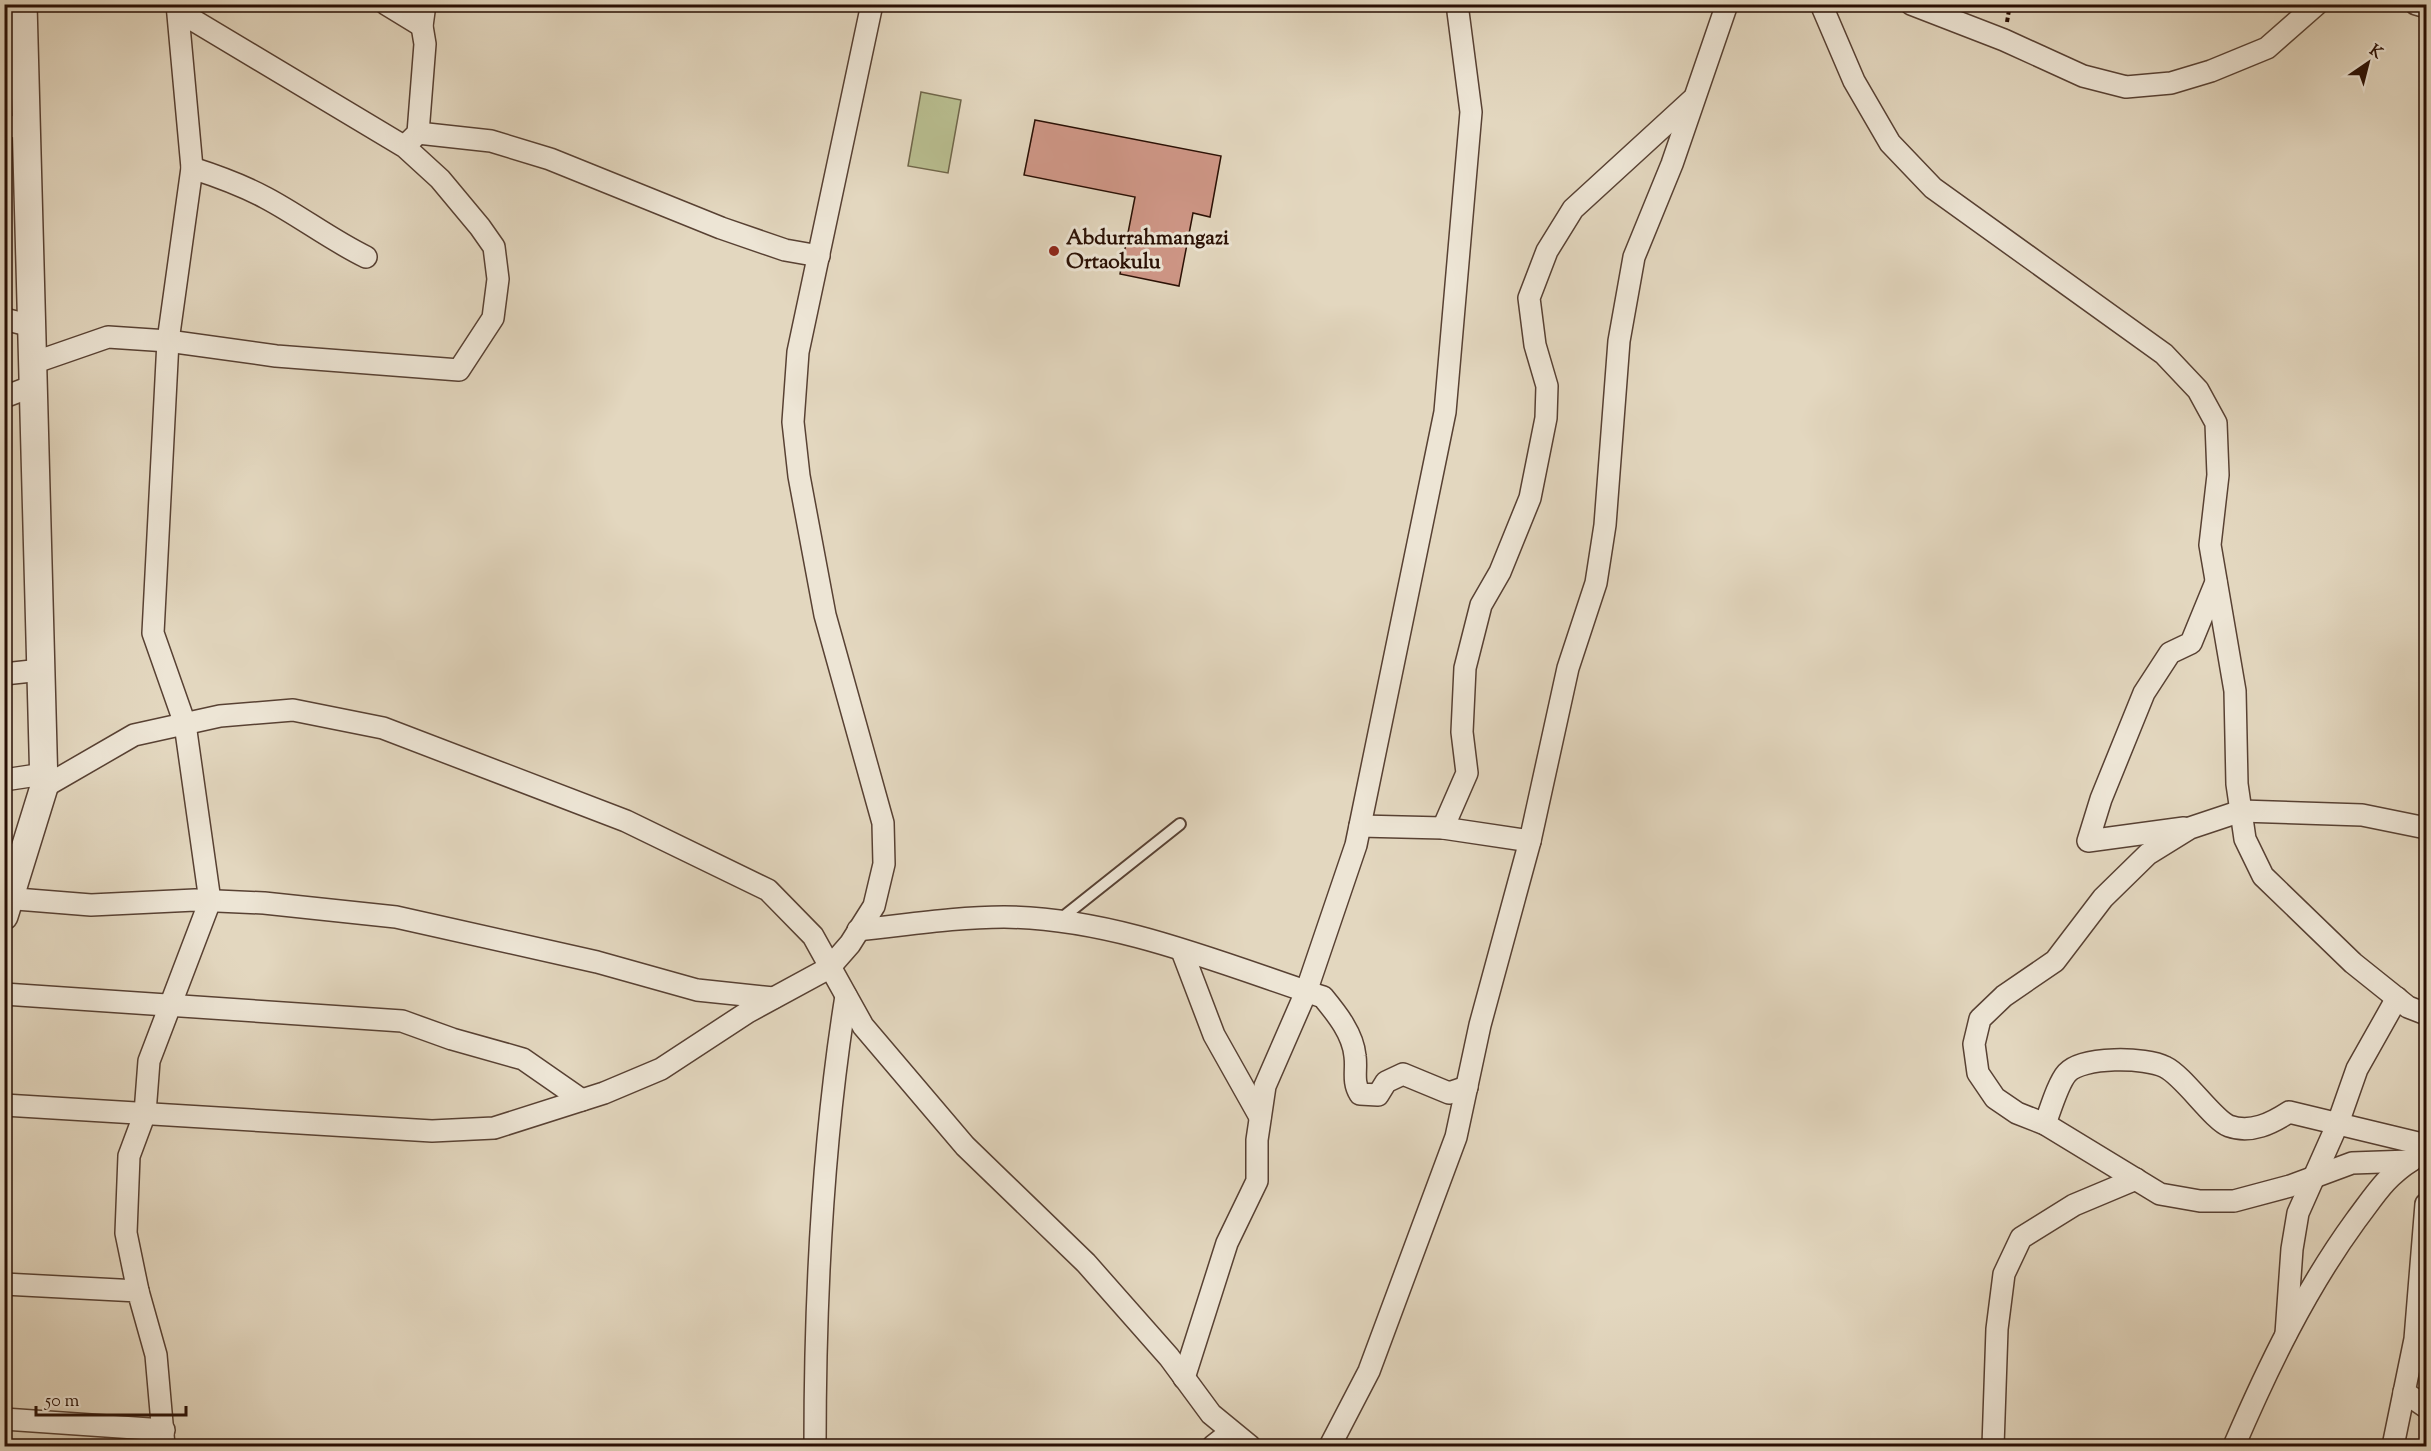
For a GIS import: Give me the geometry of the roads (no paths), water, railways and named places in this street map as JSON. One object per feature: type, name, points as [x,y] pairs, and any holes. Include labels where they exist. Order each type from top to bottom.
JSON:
[{"type":"street","points":[[23,4],[15,127],[32,326],[44,781],[6,904],[91,905],[210,901],[264,903],[396,917],[597,962],[697,990],[773,998]]},
{"type":"street","points":[[386,4],[422,26]]},
{"type":"street","points":[[412,140],[425,44],[422,26],[425,4]]},
{"type":"street","points":[[4,1105],[432,1131],[494,1128],[582,1100],[662,1069],[748,1012],[829,968],[874,906],[884,864],[883,823],[825,615],[799,476],[793,423],[798,352],[872,4]]},
{"type":"street","points":[[1184,1377],[1227,1243],[1257,1181],[1257,1140],[1265,1086],[1306,992],[1360,826],[1445,412],[1471,112],[1457,4]]},
{"type":"street","points":[[1330,1446],[1369,1371],[1456,1137],[1480,1025],[1530,841],[1568,668],[1596,583],[1605,525],[1619,341],[1634,258],[1672,164],[1727,4]]},
{"type":"street","points":[[1821,4],[1854,81],[1890,143],[1933,188],[2164,354],[2198,390],[2216,423],[2218,475],[2210,545],[2235,691],[2237,784],[2245,838],[2263,876],[2353,963],[2408,1007],[2427,1014]]},
{"type":"street","points":[[1911,4],[2004,40],[2083,76],[2126,87],[2170,83],[2211,71],[2267,48],[2317,4]]},
{"type":"street","points":[[2416,4],[2427,7]]},
{"type":"street","points":[[4,397],[33,375],[108,337],[168,341],[276,356],[459,370],[493,318],[498,279],[494,247],[412,140],[177,8]]},
{"type":"street","points":[[4,1419],[164,1438],[156,1355],[138,1292],[126,1233],[129,1156],[145,1113],[149,1061],[210,901],[185,724],[153,633],[168,341],[192,168],[177,8]]},
{"type":"street","points":[[1443,828],[1467,773],[1462,732],[1465,668],[1481,605],[1500,572],[1530,498],[1546,418],[1547,386],[1535,345],[1529,298],[1547,251],[1573,209],[1694,98]]},
{"type":"street","points":[[412,140],[491,141],[550,159],[721,228],[785,250],[819,256]]},
{"type":"street","points":[[192,168],[222,177],[264,197],[333,240],[366,257]]},
{"type":"street","points":[[4,319],[32,326]]},
{"type":"street","points":[[2216,582],[2191,643],[2170,653],[2144,693],[2101,799],[2088,841],[2190,828],[2241,811],[2362,815],[2427,828]]},
{"type":"street","points":[[4,674],[41,670]]},
{"type":"street","points":[[4,780],[44,781],[134,735],[220,716],[293,710],[382,728],[626,821],[768,890],[813,936],[829,968],[864,1026],[965,1146],[1086,1263],[1184,1377],[1210,1414],[1250,1446]]},
{"type":"street","points":[[1360,826],[1443,828],[1530,841]]},
{"type":"street","points":[[2190,828],[2148,855],[2103,897],[2055,961],[2004,996],[1980,1019],[1974,1044],[1978,1073],[1995,1098],[2017,1113],[2045,1124],[2160,1194],[2200,1201],[2234,1201],[2290,1186],[2352,1163],[2418,1156]]},
{"type":"street","points":[[858,930],[966,918],[1005,917],[1058,921],[1107,929],[1323,997],[1340,1017],[1355,1055],[1355,1086],[1360,1094],[1378,1095],[1386,1082],[1403,1074],[1449,1093],[1467,1087]]},
{"type":"street","points":[[1182,951],[1214,1035],[1260,1117]]},
{"type":"street","points":[[4,994],[402,1021],[452,1039],[523,1059],[582,1100]]},
{"type":"street","points":[[815,1446],[815,1312],[837,1054],[846,996]]},
{"type":"street","points":[[2286,1334],[2298,1213],[2338,1124],[2357,1069],[2397,998]]},
{"type":"street","points":[[2045,1124],[2067,1073],[2081,1064],[2119,1059],[2165,1066],[2228,1126],[2254,1129],[2275,1121],[2289,1112],[2427,1145]]},
{"type":"street","points":[[2234,1446],[2273,1356],[2334,1250],[2390,1174],[2418,1156]]},
{"type":"street","points":[[1993,1446],[1996,1329],[2004,1274],[2021,1238],[2074,1205],[2136,1179]]},
{"type":"street","points":[[2394,1446],[2415,1339],[2427,1204]]},
{"type":"street","points":[[4,1284],[138,1292]]},
{"type":"street","points":[[2404,1392],[2427,1407]]},
{"type":"street","points":[[1213,1446],[1231,1432]]},
{"type":"lane","points":[[1058,921],[1180,824]]},
{"type":"place","name":"Abdurrahmangazi Ortaokulu","points":[[1054,251]]}]
